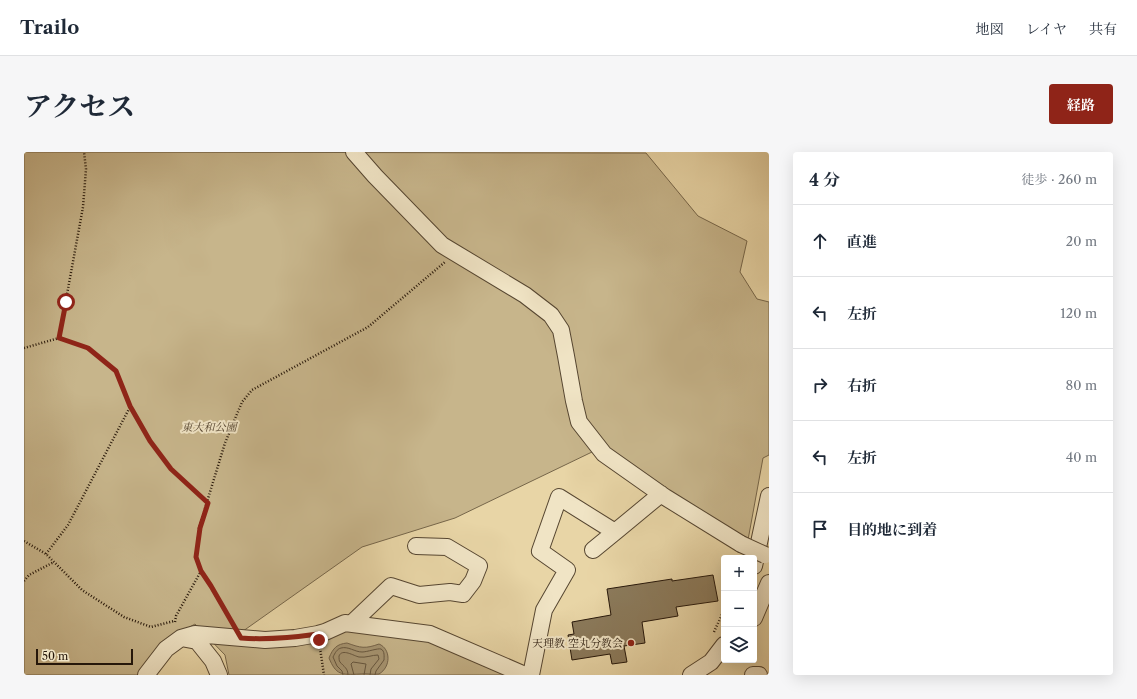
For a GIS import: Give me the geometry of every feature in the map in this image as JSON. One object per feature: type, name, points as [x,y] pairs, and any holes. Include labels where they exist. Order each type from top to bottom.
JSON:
[{"type":"street","points":[[354,152],[375,176],[442,245],[526,295],[551,315],[561,330],[579,422],[604,454],[661,494],[741,544],[763,560]]},
{"type":"street","points":[[593,550],[661,494]]},
{"type":"street","points":[[763,560],[769,496]]},
{"type":"street","points":[[531,675],[544,610],[567,570],[540,551],[559,497],[615,532]]},
{"type":"street","points":[[352,623],[391,586],[419,595],[450,592],[463,594],[473,581],[479,566],[447,547],[416,546]]},
{"type":"street","points":[[757,611],[769,583]]},
{"type":"street","points":[[146,675],[166,649],[181,638],[195,634],[265,640],[295,638],[318,634],[345,623],[352,623],[430,634],[525,675]]},
{"type":"street","points":[[181,638],[197,642],[213,661],[218,675]]},
{"type":"street","points":[[692,675],[717,660],[719,639]]},
{"type":"street","points":[[753,675],[759,675]]},
{"type":"path","points":[[59,338],[82,207],[86,168],[84,152]]},
{"type":"path","points":[[241,638],[201,571],[196,557],[200,528],[225,442],[242,402],[252,390],[368,327],[456,253]]},
{"type":"path","points":[[24,348],[59,338],[88,348],[116,371],[130,406],[150,441],[171,469],[208,503]]},
{"type":"path","points":[[46,554],[68,526],[130,406]]},
{"type":"path","points":[[24,541],[46,554],[82,590],[124,617],[151,627],[174,621]]},
{"type":"path","points":[[24,581],[29,575],[54,562]]},
{"type":"path","points":[[176,616],[201,571]]},
{"type":"path","points":[[719,639],[721,627]]},
{"type":"path","points":[[318,634],[324,675]]},
{"type":"green space","name":"東大和公園","points":[[24,152],[646,153],[698,216],[747,241],[740,272],[757,299],[769,302],[769,455],[763,458],[748,540],[666,491],[604,444],[592,452],[455,518],[362,547],[229,641],[346,626],[427,641],[505,675],[229,675],[225,655],[195,624],[168,639],[139,675],[24,675]]},
{"type":"water","points":[[347,643],[363,647],[370,647],[379,644],[383,646],[386,650],[388,658],[386,667],[379,674],[340,673],[334,668],[329,658],[336,647]]},
{"type":"building","points":[[713,575],[718,601],[676,607],[678,616],[642,622],[645,643],[624,646],[627,662],[612,664],[610,654],[572,660],[568,635],[574,634],[572,622],[611,615],[607,589],[672,579],[672,581]]},
{"type":"place","name":"天理教 空丸分教会","points":[[631,643]]},
{"type":"route","points":[[66,302],[59,338],[88,348],[116,371],[130,406],[150,441],[171,469],[208,503],[200,528],[196,557],[201,571],[241,638],[265,640],[295,638],[318,634],[319,640]]}]
